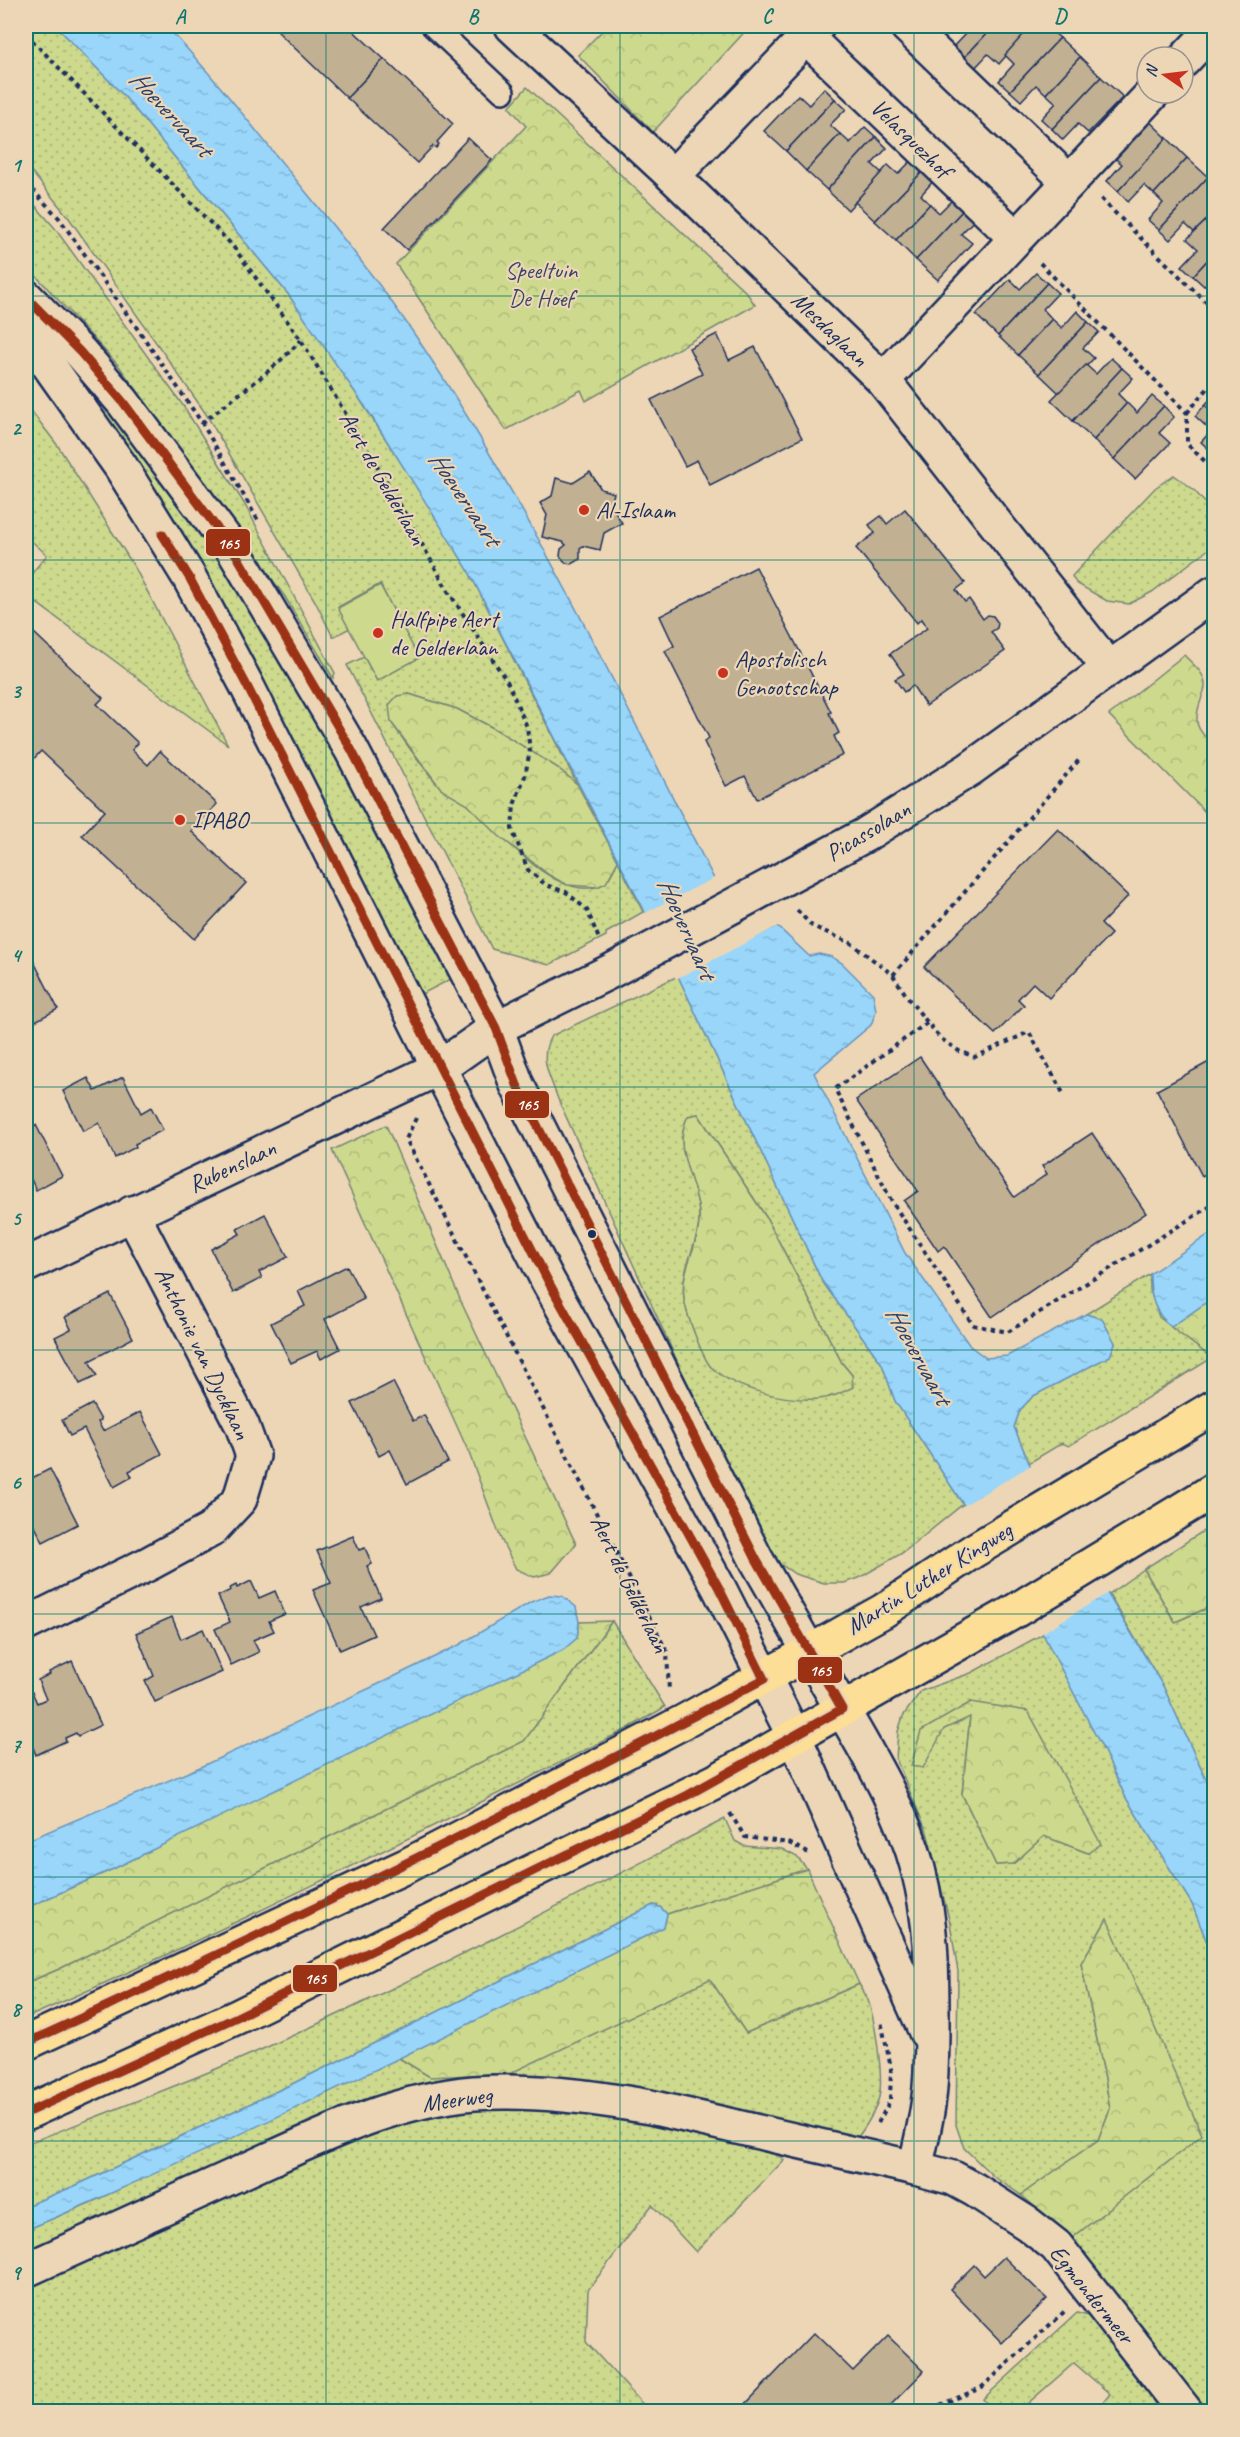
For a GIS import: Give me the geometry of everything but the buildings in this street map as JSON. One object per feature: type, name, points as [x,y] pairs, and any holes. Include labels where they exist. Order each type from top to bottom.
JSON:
[{"type":"highway","name":"Martin Luther Kingweg","points":[[26,2043],[406,1866],[685,1721],[883,1611],[973,1551],[1215,1407]]},
{"type":"highway","points":[[26,2113],[237,2018],[716,1781],[1010,1614],[1215,1490]]},
{"type":"street","name":"Mesdaglaan","points":[[512,26],[673,176],[883,380],[1109,668]]},
{"type":"street","points":[[907,26],[1072,178]]},
{"type":"street","points":[[1195,49],[1215,28]]},
{"type":"street","points":[[673,176],[812,32]]},
{"type":"street","name":"Velasquezhof","points":[[812,32],[1016,238]]},
{"type":"street","points":[[883,380],[1142,105]]},
{"type":"street","points":[[26,297],[80,352],[123,402],[234,551],[351,748],[496,1028],[523,1096],[756,1559],[880,1775],[917,1867],[927,1912],[932,1953],[932,2045],[928,2105],[915,2168]]},
{"type":"street","points":[[26,333],[121,467],[189,577],[246,684],[548,1281],[719,1588],[794,1736],[932,2045]]},
{"type":"street","name":"Picassolaan","points":[[496,1028],[616,968],[865,835],[970,769],[1215,593]]},
{"type":"street","name":"Rubenslaan","points":[[26,1265],[439,1068],[496,1028]]},
{"type":"street","name":"Anthonie van Dycklaan","points":[[26,1624],[211,1530],[240,1498],[253,1456],[242,1425],[132,1213]]},
{"type":"street","name":"Meerweg","points":[[26,2270],[351,2124],[434,2099],[473,2093],[555,2094],[650,2107],[915,2168]]},
{"type":"street","name":"Egmondermeer","points":[[915,2168],[953,2178],[1028,2224],[1056,2246],[1186,2412]]},
{"type":"lane","points":[[433,26],[503,92]]},
{"type":"path","name":"Aert de Gelderlaan","points":[[26,34],[232,245],[301,340],[393,492],[448,591],[508,682],[527,728],[530,750],[525,776],[514,805],[512,829],[528,870],[546,885],[566,892],[587,910],[616,968]]},
{"type":"path","points":[[1072,178],[1215,310]]},
{"type":"path","points":[[26,183],[59,218],[201,423],[259,523]]},
{"type":"path","points":[[1016,238],[1187,413]]},
{"type":"path","points":[[201,423],[250,388],[286,357],[301,340]]},
{"type":"path","points":[[1215,381],[1187,413],[1187,444],[1215,470]]},
{"type":"path","points":[[893,975],[1079,760]]},
{"type":"path","points":[[770,887],[812,926],[850,943],[893,975],[940,1038],[959,1051],[975,1056],[1029,1032],[1063,1093]]},
{"type":"path","points":[[927,1023],[835,1089],[892,1202],[973,1325],[1008,1332],[1215,1204]]},
{"type":"path","name":"Aert de Gelderlaan","points":[[439,1068],[406,1138],[667,1652],[669,1694],[685,1721]]},
{"type":"path","points":[[716,1781],[736,1826],[745,1837],[789,1843],[809,1854]]},
{"type":"path","points":[[880,2013],[891,2068],[890,2101]]},
{"type":"path","points":[[923,2412],[981,2388],[1090,2289]]},
{"type":"green space","points":[[26,26],[56,26],[125,97],[288,294],[329,352],[467,568],[577,784],[558,768],[495,729],[457,709],[409,694],[391,722],[441,788],[468,805],[546,874],[564,883],[582,888],[599,886],[610,876],[618,861],[643,912],[606,933],[606,936],[549,965],[492,949],[347,665],[364,657],[377,681],[418,658],[380,584],[338,607],[350,628],[333,637],[315,601],[206,414],[69,218],[26,165]]},
{"type":"green space","points":[[607,26],[750,26],[653,132],[578,55]]},
{"type":"green space","name":"Speeltuin De Hoef","points":[[527,87],[747,293],[755,305],[586,401],[581,390],[506,430],[396,264],[526,126],[509,107]]},
{"type":"green space","points":[[26,195],[54,227],[184,407],[245,505],[335,673],[333,678],[285,597],[119,366],[26,265]]},
{"type":"green space","points":[[53,335],[282,640],[459,975],[416,997],[49,338]]},
{"type":"green space","points":[[26,404],[58,446],[135,568],[228,745],[26,595],[26,580],[47,555],[26,536]]},
{"type":"green space","points":[[1174,475],[1193,489],[1214,513],[1214,545],[1152,592],[1129,604],[1107,601],[1076,583],[1072,576],[1155,488]]},
{"type":"green space","name":"Halfpipe Aert de Gelderlaan","points":[[380,585],[419,658],[377,681],[338,608]]},
{"type":"green space","points":[[1184,655],[1201,673],[1205,681],[1197,720],[1203,735],[1214,745],[1214,821],[1109,715]]},
{"type":"green space","points":[[409,694],[457,709],[495,729],[558,768],[577,784],[618,861],[606,883],[597,887],[567,885],[549,875],[499,836],[468,805],[442,790],[391,722],[389,705],[397,696]]},
{"type":"green space","points":[[678,976],[822,1281],[882,1364],[895,1401],[963,1504],[904,1552],[859,1578],[844,1583],[824,1583],[795,1574],[777,1562],[765,1545],[714,1442],[558,1099],[545,1060],[547,1044],[551,1036]],"holes":[[[698,1114],[766,1217],[842,1363],[852,1375],[710,1366],[691,1325],[683,1287],[699,1224],[697,1200],[683,1153],[682,1141],[688,1116]]]},
{"type":"green space","points":[[698,1114],[766,1217],[842,1363],[852,1375],[853,1387],[833,1396],[819,1399],[792,1398],[763,1393],[722,1376],[712,1368],[704,1356],[684,1297],[685,1276],[697,1233],[699,1212],[682,1141],[683,1128],[688,1116]]},
{"type":"green space","points":[[386,1125],[463,1306],[576,1544],[551,1573],[534,1577],[516,1569],[501,1539],[469,1453],[332,1150]]},
{"type":"green space","points":[[1150,1274],[1150,1290],[1159,1317],[1212,1358],[1069,1446],[1062,1443],[1029,1463],[1014,1427],[1020,1410],[1033,1396],[1110,1356],[1115,1343],[1102,1319],[1086,1314]]},
{"type":"green space","points":[[1214,1297],[1214,1357],[1212,1358],[1171,1327]]},
{"type":"green space","points":[[1214,1524],[1214,1605],[1175,1622],[1144,1569]]},
{"type":"green space","points":[[1144,1569],[1175,1622],[1214,1605],[1214,1797],[1163,1686],[1109,1594]]},
{"type":"green space","points":[[612,1621],[665,1707],[627,1729],[328,1878],[26,2018],[26,1983],[59,1969],[524,1741]]},
{"type":"green space","points":[[612,1621],[524,1741],[59,1969],[26,1983],[26,1908],[113,1869],[577,1638],[579,1622]]},
{"type":"green space","points":[[1043,1634],[1126,1798],[1192,1904],[1214,1960],[1214,2411],[1194,2411],[1154,2358],[1072,2238],[1201,2135],[1081,1963],[1110,2109],[1098,2140],[1021,2195],[993,2176],[964,2148],[956,2125],[958,1972],[950,1923],[927,1832],[896,1759],[898,1732],[903,1716],[921,1691],[971,1673]],"holes":[[[971,1702],[1088,1853],[1044,1836],[1013,1864],[996,1865],[962,1794],[970,1716],[944,1729]]]},
{"type":"green space","points":[[971,1702],[1028,1711],[1101,1844],[1088,1853],[1044,1836],[1013,1864],[996,1865],[962,1794],[970,1717],[944,1729],[923,1768],[911,1766],[921,1731]]},
{"type":"green space","points":[[725,1819],[735,1841],[744,1846],[782,1849],[797,1857],[807,1869],[667,1914],[660,1907],[653,1905],[290,2085],[77,2185],[26,2206],[26,2144],[205,2074],[311,2027],[571,1899]]},
{"type":"green space","points":[[807,1869],[859,1984],[746,2033],[710,1979],[511,2073],[430,2077],[399,2058],[664,1927],[667,1914]]},
{"type":"green space","points":[[1107,1919],[1202,2135],[1072,2238],[1021,2195],[1098,2140],[1110,2109],[1081,1963]]},
{"type":"green space","points":[[710,1979],[746,2033],[859,1984],[868,2000],[873,2021],[880,2063],[880,2088],[872,2115],[855,2141],[523,2079],[26,2254],[26,2230],[92,2202],[399,2058],[430,2077]]},
{"type":"green space","points":[[502,2108],[564,2109],[630,2119],[774,2152],[784,2160],[696,2252],[652,2205],[588,2290],[586,2342],[649,2411],[26,2412],[26,2283],[374,2131],[458,2112]]},
{"type":"green space","points":[[1077,2313],[1099,2319],[1172,2411],[1096,2411],[1110,2394],[1074,2363],[1019,2411],[992,2411],[983,2399]]},
{"type":"water","name":"Hoevervaart","points":[[56,26],[166,26],[224,91],[386,294],[465,413],[508,486],[590,636],[746,941],[777,926],[809,956],[819,954],[832,957],[842,963],[873,994],[876,1011],[871,1025],[814,1073],[905,1253],[970,1346],[986,1358],[1007,1356],[1086,1314],[1102,1319],[1115,1343],[1110,1356],[1033,1396],[1020,1410],[1014,1427],[1029,1463],[1163,1686],[1214,1797],[1214,1960],[1192,1904],[1126,1798],[1043,1634],[963,1504],[895,1401],[882,1364],[822,1281],[678,976],[467,568],[370,414],[288,294],[125,97]]},
{"type":"water","points":[[1214,1231],[1214,1297],[1171,1327],[1161,1316],[1154,1303],[1150,1274]]},
{"type":"water","points":[[549,1595],[562,1596],[576,1607],[579,1622],[577,1638],[563,1650],[113,1869],[26,1908],[26,1841],[198,1768],[383,1682],[459,1645],[531,1602]]},
{"type":"water","points":[[653,1905],[660,1907],[667,1914],[664,1927],[427,2045],[188,2159],[26,2230],[26,2206],[77,2185],[290,2085]]},
{"type":"pier","points":[[716,877],[747,937],[776,924],[780,925],[676,979],[641,915]]},
{"type":"pier","points":[[1033,1464],[1111,1591],[1039,1635],[961,1507]]},
{"type":"transit line","name":"165","points":[[26,297],[80,352],[123,402],[234,551],[351,749],[496,1028],[517,1085],[756,1559],[842,1709],[688,1795],[237,2017],[26,2113]]},
{"type":"transit line","name":"165","points":[[26,2043],[213,1957],[398,1867],[764,1679],[719,1588],[548,1281],[246,684],[189,577],[162,534]]},
{"type":"place","name":"Al-Islaam","points":[[584,510]]},
{"type":"place","name":"Halfpipe Aert de Gelderlaan","points":[[378,633]]},
{"type":"place","name":"Apostolisch Genootschap","points":[[723,673]]},
{"type":"place","name":"IPABO","points":[[180,820]]}]
